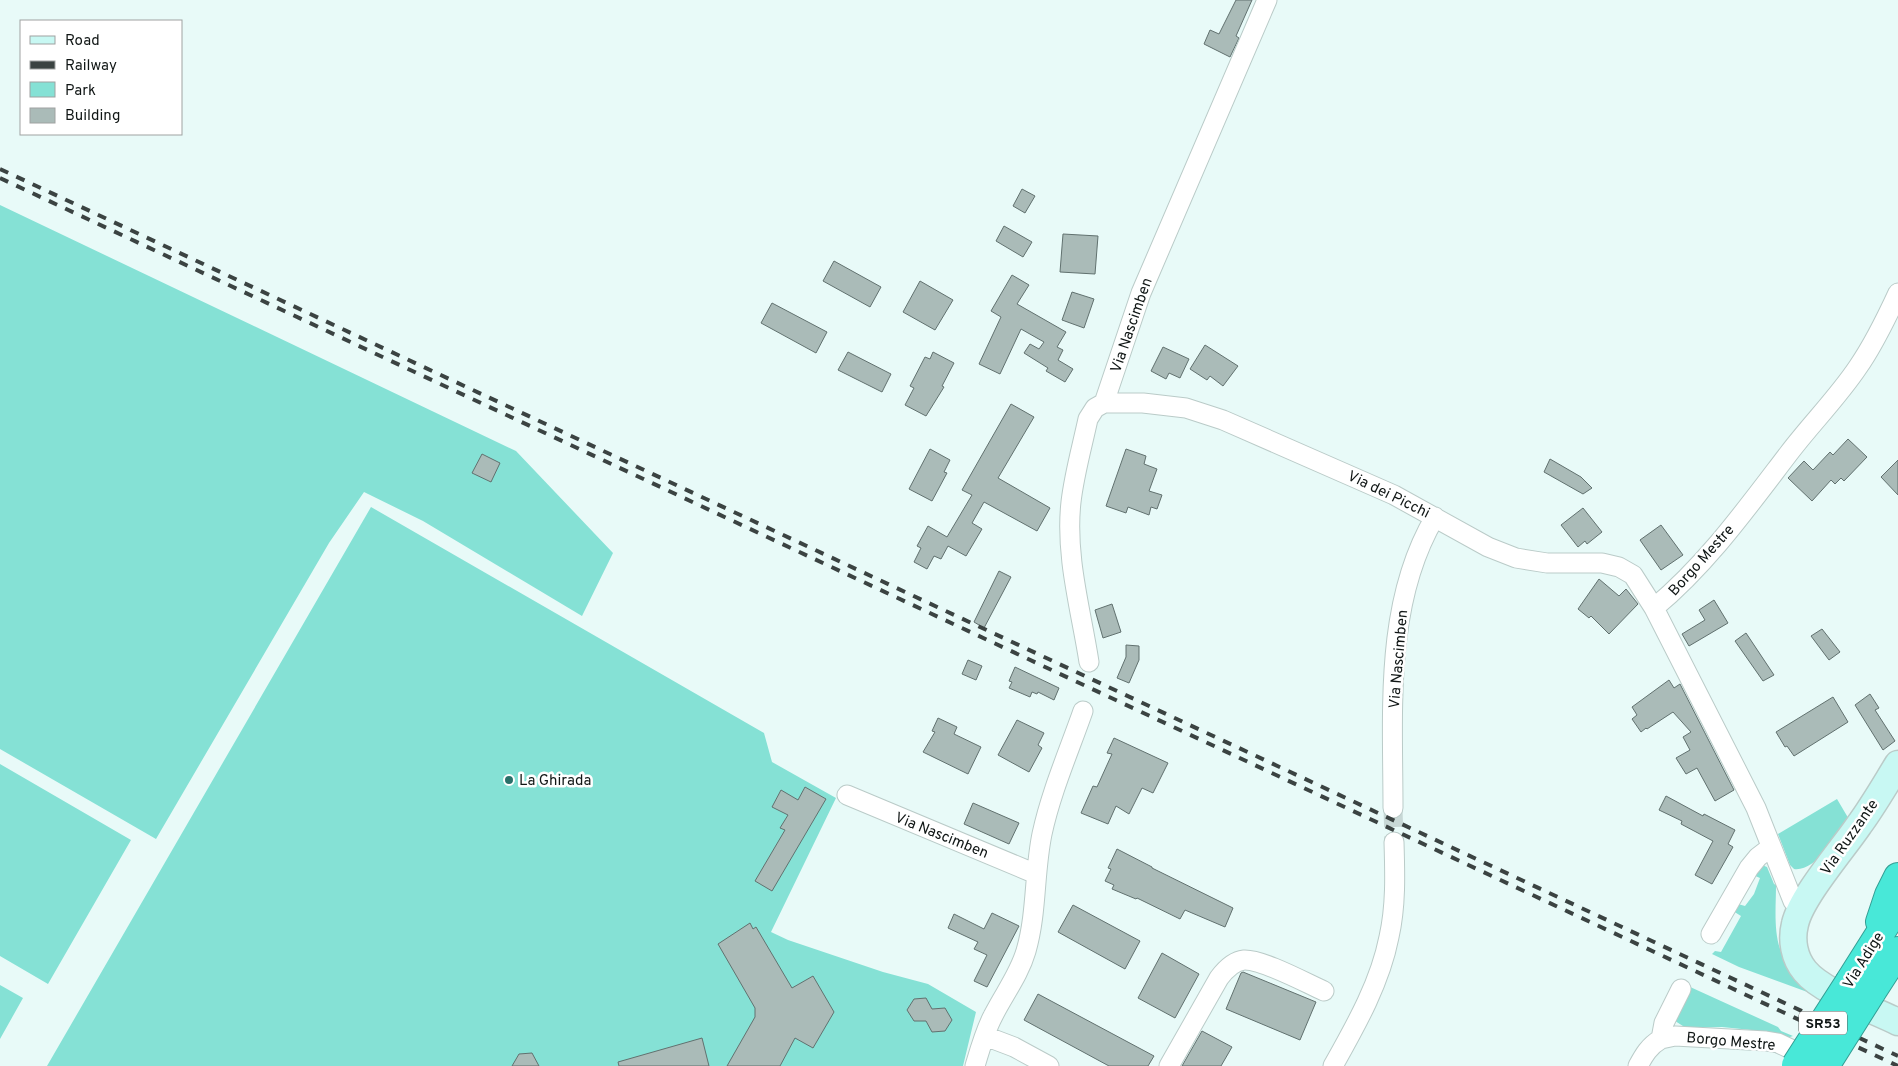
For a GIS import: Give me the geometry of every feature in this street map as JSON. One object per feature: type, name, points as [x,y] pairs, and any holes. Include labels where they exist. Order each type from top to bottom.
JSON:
[{"type":"highway","points":[[1886,946],[1888,895],[1898,877]]},
{"type":"highway","name":"Via Adige","points":[[1796,1065],[1860,987],[1886,946],[1898,905]]},
{"type":"highway","name":"Via Adige","points":[[1826,1066],[1860,987]]},
{"type":"street","name":"Via Nascimben","points":[[1089,662],[1074,576],[1071,540],[1071,502],[1088,419],[1095,408],[1104,403],[1141,293],[1267,0]]},
{"type":"street","name":"Borgo Mestre","points":[[1800,910],[1790,895],[1756,808],[1654,608],[1679,588],[1708,557],[1810,425],[1858,368],[1879,334],[1898,293]]},
{"type":"street","name":"Via dei Picchi","points":[[1104,403],[1143,403],[1186,408],[1224,420],[1351,474],[1435,516],[1488,547],[1516,558],[1547,563],[1602,563],[1618,567],[1633,575],[1654,608]]},
{"type":"street","name":"Via Nascimben","points":[[1393,808],[1393,703],[1398,632],[1412,565],[1418,548],[1435,516]]},
{"type":"street","points":[[975,1066],[992,1017],[1013,981],[1026,951],[1034,910],[1036,874],[1042,833],[1083,711]]},
{"type":"street","name":"Via Ruzzante","points":[[1898,764],[1800,910],[1795,923],[1793,937],[1794,950],[1805,972],[1830,990],[1898,1022]]},
{"type":"street","name":"Via Nascimben","points":[[847,796],[1036,874]]},
{"type":"street","points":[[1334,1066],[1373,990],[1383,960],[1394,908],[1394,842]]},
{"type":"street","points":[[1711,934],[1749,868],[1758,857],[1771,848]]},
{"type":"street","points":[[1169,1066],[1219,978],[1223,972],[1236,963],[1243,960],[1262,964],[1324,991]]},
{"type":"street","points":[[1638,1066],[1645,1052],[1661,1039],[1664,1023],[1681,988]]},
{"type":"street","points":[[985,1036],[1014,1047],[1049,1066]]},
{"type":"street","name":"Borgo Mestre","points":[[1661,1039],[1675,1036],[1766,1041],[1778,1043],[1826,1066]]},
{"type":"green space","points":[[0,205],[516,451],[613,553],[582,616],[423,521],[364,492],[329,543],[156,839],[0,749]]},
{"type":"green space","name":"La Ghirada","points":[[371,507],[764,733],[772,762],[836,798],[771,932],[788,940],[883,972],[928,984],[976,1012],[963,1066],[47,1066]]},
{"type":"green space","points":[[0,764],[131,840],[48,984],[0,956]]},
{"type":"green space","points":[[1837,799],[1850,821],[1818,859],[1810,865],[1794,869],[1790,865],[1778,834]]},
{"type":"green space","points":[[1762,865],[1767,867],[1776,885],[1777,938],[1785,961],[1804,983],[1821,997],[1739,967],[1712,954],[1715,951],[1721,952],[1741,916],[1733,911],[1738,904],[1745,906],[1754,894],[1760,878],[1753,875]]},
{"type":"green space","points":[[0,985],[23,998],[0,1039]]},
{"type":"green space","points":[[1688,986],[1778,1027],[1781,1031],[1793,1036],[1787,1038],[1761,1031],[1722,1027],[1686,1028],[1672,1019]]},
{"type":"building","points":[[1236,0],[1252,0],[1236,36],[1239,38],[1230,57],[1204,44],[1210,30],[1219,34]]},
{"type":"building","points":[[1022,189],[1035,196],[1025,213],[1013,206]]},
{"type":"building","points":[[1004,226],[1032,242],[1023,257],[996,241]]},
{"type":"building","points":[[1063,234],[1098,236],[1095,274],[1060,272]]},
{"type":"building","points":[[834,261],[881,287],[870,307],[823,281]]},
{"type":"building","points":[[1012,275],[1029,285],[1017,304],[1066,332],[1057,347],[1063,350],[1058,360],[1073,369],[1065,382],[1046,371],[1048,368],[1024,353],[1030,344],[1039,349],[1044,342],[1021,329],[1000,374],[979,364],[1001,317],[991,311]]},
{"type":"building","points":[[920,281],[953,300],[935,330],[903,312]]},
{"type":"building","points":[[1072,292],[1094,299],[1084,328],[1062,320]]},
{"type":"building","points":[[772,303],[827,332],[816,353],[761,323]]},
{"type":"building","points":[[1205,345],[1238,366],[1223,386],[1210,376],[1207,380],[1190,369]]},
{"type":"building","points":[[1163,347],[1189,359],[1180,378],[1169,373],[1166,379],[1151,371]]},
{"type":"building","points":[[848,352],[891,374],[882,392],[838,370]]},
{"type":"building","points":[[933,352],[954,363],[942,386],[944,387],[926,416],[905,405],[914,388],[910,386],[925,357],[930,359]]},
{"type":"building","points":[[1011,404],[1034,417],[998,478],[1050,508],[1037,531],[984,502],[972,523],[982,529],[966,556],[948,546],[941,559],[934,556],[927,569],[914,562],[921,548],[917,546],[928,526],[947,537],[972,495],[962,490]]},
{"type":"building","points":[[1848,439],[1867,457],[1844,481],[1841,478],[1835,484],[1831,480],[1812,501],[1788,478],[1804,461],[1813,470],[1830,452],[1833,455]]},
{"type":"building","points":[[930,449],[950,460],[944,472],[947,473],[932,501],[909,489]]},
{"type":"building","points":[[1126,449],[1146,456],[1144,464],[1157,469],[1149,491],[1162,495],[1157,509],[1151,507],[1149,515],[1128,507],[1126,513],[1106,506]]},
{"type":"building","points":[[482,454],[500,463],[491,482],[472,473]]},
{"type":"building","points":[[1550,459],[1581,477],[1592,488],[1583,494],[1544,472]]},
{"type":"building","points":[[1898,460],[1898,495],[1881,477]]},
{"type":"building","points":[[1583,508],[1602,532],[1587,544],[1585,541],[1578,547],[1561,525]]},
{"type":"building","points":[[1661,525],[1683,555],[1661,570],[1640,540]]},
{"type":"building","points":[[999,571],[1011,577],[984,628],[974,622]]},
{"type":"building","points":[[1599,579],[1619,596],[1626,589],[1638,604],[1609,634],[1591,616],[1589,618],[1578,609]]},
{"type":"building","points":[[1714,600],[1728,623],[1689,646],[1682,634],[1705,620],[1699,610]]},
{"type":"building","points":[[1112,604],[1121,632],[1103,638],[1095,610]]},
{"type":"building","points":[[1822,629],[1840,652],[1829,660],[1811,636]]},
{"type":"building","points":[[1746,633],[1774,675],[1763,681],[1735,641]]},
{"type":"building","points":[[1126,645],[1139,646],[1139,660],[1129,683],[1117,678],[1126,657]]},
{"type":"building","points":[[968,660],[982,666],[976,680],[962,674]]},
{"type":"building","points":[[1015,667],[1059,688],[1054,700],[1038,692],[1037,694],[1032,692],[1030,697],[1009,688],[1012,682],[1009,681]]},
{"type":"building","points":[[1669,680],[1674,688],[1680,684],[1734,790],[1715,801],[1697,768],[1686,774],[1676,758],[1690,750],[1683,737],[1691,732],[1673,712],[1641,732],[1632,719],[1637,715],[1632,707]]},
{"type":"building","points":[[1870,694],[1879,708],[1875,710],[1895,741],[1883,750],[1855,705]]},
{"type":"building","points":[[1833,697],[1848,722],[1794,756],[1787,746],[1785,747],[1776,732]]},
{"type":"building","points":[[938,718],[957,727],[954,734],[981,747],[968,774],[923,752],[935,732],[932,731]]},
{"type":"building","points":[[1017,720],[1044,733],[1038,745],[1042,748],[1029,772],[998,755]]},
{"type":"building","points":[[1114,738],[1168,763],[1153,793],[1142,788],[1129,814],[1116,806],[1108,824],[1081,813],[1093,786],[1097,787],[1112,754],[1107,753]]},
{"type":"building","points":[[805,787],[826,799],[772,891],[755,881],[785,830],[780,828],[788,815],[772,807],[781,790],[798,800]]},
{"type":"building","points":[[1666,796],[1703,816],[1704,814],[1735,830],[1728,844],[1733,847],[1712,884],[1695,875],[1713,841],[1681,824],[1682,821],[1659,810]]},
{"type":"building","points":[[973,803],[1019,823],[1009,844],[964,824]]},
{"type":"building","points":[[1117,849],[1233,908],[1225,927],[1185,910],[1180,919],[1137,898],[1112,889],[1114,885],[1105,881],[1111,869],[1108,868]]},
{"type":"building","points":[[1073,905],[1140,941],[1125,969],[1058,932]]},
{"type":"building","points":[[992,913],[1019,926],[987,987],[974,981],[987,955],[974,949],[978,942],[948,928],[954,914],[984,929]]},
{"type":"building","points":[[750,923],[753,929],[756,927],[792,988],[813,976],[834,1012],[813,1048],[795,1038],[780,1066],[727,1066],[755,1017],[755,1008],[718,944]]},
{"type":"building","points":[[1162,953],[1199,974],[1175,1018],[1138,998]]},
{"type":"building","points":[[1243,972],[1316,1002],[1300,1040],[1226,1009]]},
{"type":"building","points":[[1038,994],[1154,1056],[1148,1066],[1109,1066],[1024,1020]]},
{"type":"building","points":[[926,998],[932,1009],[945,1008],[952,1020],[945,1031],[932,1032],[926,1021],[914,1021],[907,1010],[914,999]]},
{"type":"building","points":[[1202,1031],[1232,1047],[1221,1066],[1182,1066]]},
{"type":"building","points":[[702,1038],[709,1066],[619,1066],[618,1062]]},
{"type":"building","points":[[532,1053],[539,1066],[512,1066],[519,1054]]},
{"type":"tunnel","points":[[1393,808],[1394,842]]},
{"type":"railway","points":[[0,169],[1898,1056]]},
{"type":"railway","points":[[0,178],[1898,1066]]},
{"type":"place","name":"La Ghirada","points":[[509,780]]}]
